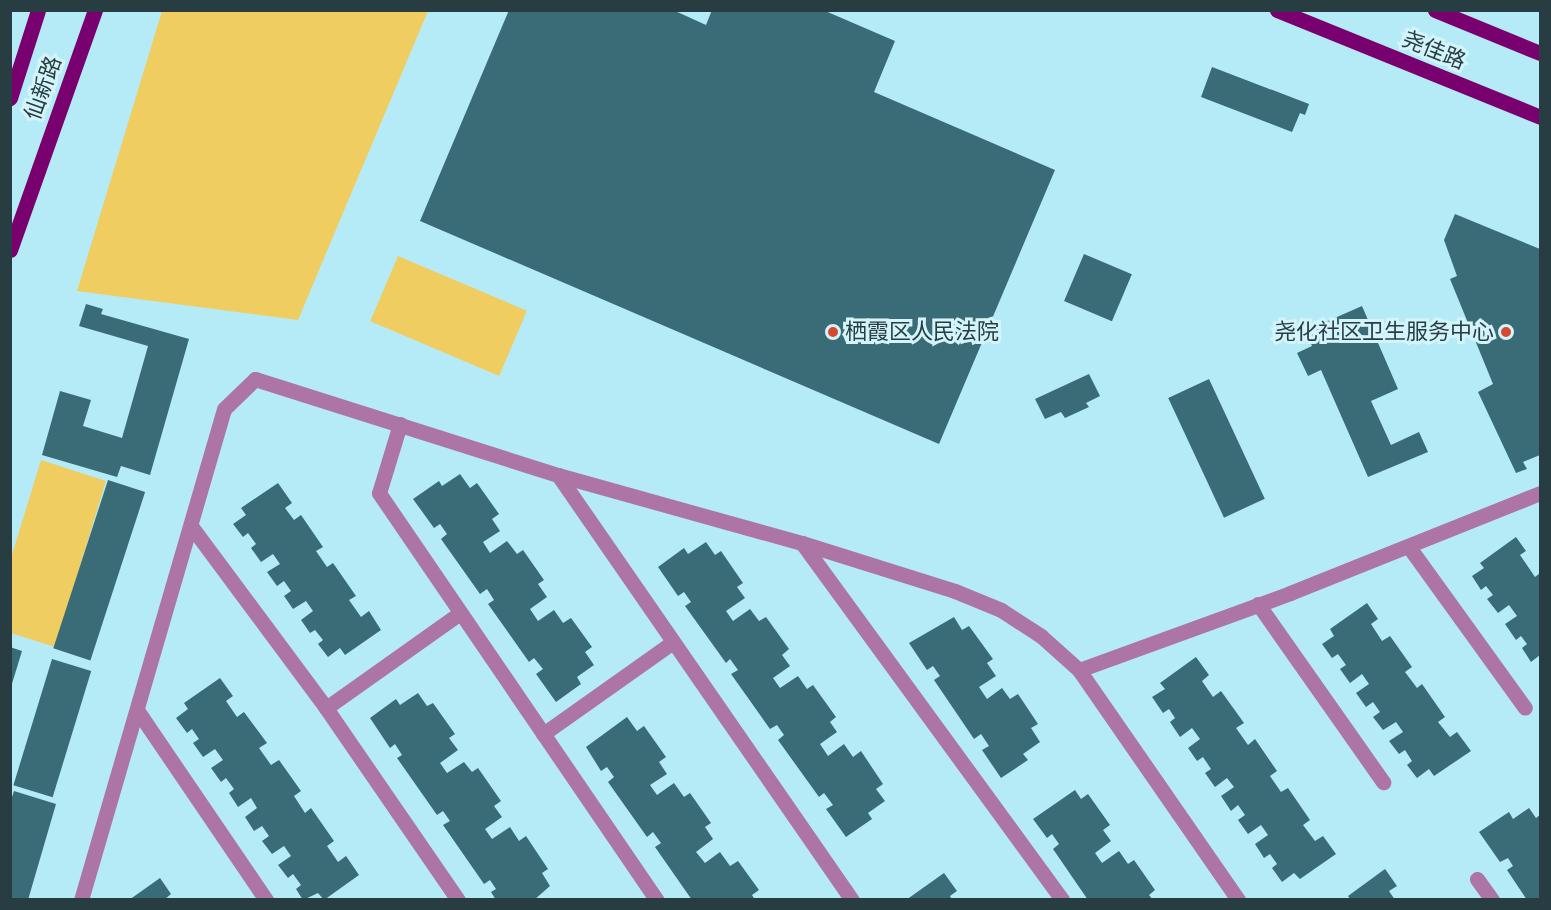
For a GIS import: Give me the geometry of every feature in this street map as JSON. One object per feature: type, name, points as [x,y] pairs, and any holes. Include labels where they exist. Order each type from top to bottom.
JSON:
[{"type":"main road","name":"仙新路","points":[[10,98],[38,10]]},
{"type":"main road","name":"仙新路","points":[[10,250],[95,10]]},
{"type":"main road","name":"尧佳路","points":[[1277,10],[1540,117]]},
{"type":"main road","name":"尧佳路","points":[[1435,10],[1540,53]]},
{"type":"lane","points":[[81,900],[224,409],[255,379],[558,475],[802,543],[955,591],[1001,610],[1041,636],[1079,670],[1238,900]]},
{"type":"lane","points":[[400,424],[379,494],[657,900]]},
{"type":"lane","points":[[558,475],[852,900]]},
{"type":"lane","points":[[1079,670],[1409,547],[1540,493]]},
{"type":"lane","points":[[191,526],[326,708],[458,900]]},
{"type":"lane","points":[[802,543],[1062,900]]},
{"type":"lane","points":[[1409,547],[1525,708]]},
{"type":"lane","points":[[1258,604],[1383,782]]},
{"type":"lane","points":[[326,708],[460,613]]},
{"type":"lane","points":[[543,734],[673,642]]},
{"type":"lane","points":[[137,710],[266,900]]},
{"type":"lane","points":[[1477,879],[1492,900]]},
{"type":"shaded area","points":[[162,11],[428,11],[298,320],[77,291]]},
{"type":"shaded area","points":[[398,256],[527,311],[499,376],[370,321]]},
{"type":"shaded area","points":[[41,460],[106,481],[55,647],[11,633],[11,558]]},
{"type":"building","name":"栖霞区人民法院","points":[[509,10],[673,10],[706,25],[712,10],[823,10],[895,41],[874,92],[1055,170],[939,444],[420,221]]},
{"type":"building","points":[[1212,67],[1309,104],[1305,115],[1300,113],[1292,132],[1201,97]]},
{"type":"building","name":"尧化社区卫生服务中心","points":[[1455,214],[1540,249],[1540,455],[1523,462],[1527,469],[1516,473],[1478,392],[1493,384],[1450,279],[1457,276],[1444,240]]},
{"type":"building","points":[[1084,254],[1132,274],[1112,321],[1064,301]]},
{"type":"building","points":[[86,304],[103,309],[101,314],[189,339],[150,475],[121,466],[117,477],[42,455],[60,391],[91,400],[83,426],[122,438],[148,346],[79,326]]},
{"type":"building","points":[[1362,306],[1398,389],[1371,401],[1391,445],[1419,432],[1428,452],[1368,477],[1321,370],[1308,376],[1297,353],[1312,346],[1305,331]]},
{"type":"building","points":[[1089,374],[1100,396],[1086,403],[1089,407],[1065,418],[1061,412],[1045,419],[1035,399]]},
{"type":"building","points":[[1209,379],[1265,499],[1224,518],[1168,398]]},
{"type":"building","points":[[460,474],[470,488],[477,483],[499,514],[492,519],[500,531],[483,542],[490,553],[507,541],[517,554],[523,550],[544,580],[538,584],[547,597],[530,609],[538,621],[554,610],[563,623],[571,618],[592,647],[585,652],[594,665],[577,677],[581,684],[556,702],[536,674],[543,669],[534,658],[529,662],[488,604],[494,600],[487,589],[480,594],[441,539],[447,534],[440,524],[434,528],[413,499],[439,481],[442,486]]},
{"type":"building","points":[[108,480],[145,492],[90,660],[53,648]]},
{"type":"building","points":[[278,483],[292,503],[285,508],[294,520],[301,515],[323,547],[316,551],[327,567],[333,563],[356,596],[349,600],[361,617],[369,611],[381,630],[345,655],[340,648],[328,657],[318,644],[323,640],[315,630],[310,633],[301,620],[313,611],[306,601],[293,609],[284,596],[291,591],[284,581],[277,586],[267,572],[280,564],[273,554],[261,562],[251,548],[256,544],[248,533],[243,537],[233,524],[246,515],[241,508]]},
{"type":"building","points":[[1516,537],[1526,551],[1520,555],[1535,577],[1540,573],[1540,655],[1531,662],[1522,648],[1527,644],[1521,636],[1516,640],[1505,624],[1517,616],[1509,605],[1498,613],[1487,599],[1493,595],[1486,586],[1481,590],[1472,576],[1484,568],[1480,563]]},
{"type":"building","points":[[706,542],[715,555],[721,551],[743,583],[737,587],[745,598],[726,611],[733,621],[750,609],[759,621],[766,617],[789,649],[782,655],[790,666],[773,678],[780,688],[798,676],[807,689],[813,685],[836,717],[830,722],[837,732],[820,744],[828,756],[844,744],[853,757],[861,751],[883,784],[876,789],[885,801],[868,813],[872,819],[846,837],[826,809],[833,805],[824,793],[819,797],[778,740],[784,735],[777,725],[770,729],[731,674],[738,670],[730,659],[726,663],[685,606],[691,602],[684,592],[678,596],[658,567],[684,548],[688,554]]},
{"type":"building","points":[[1367,603],[1378,619],[1371,624],[1382,641],[1390,636],[1412,667],[1405,672],[1417,688],[1422,684],[1445,717],[1438,722],[1450,737],[1457,732],[1471,751],[1434,776],[1429,769],[1417,778],[1407,765],[1412,761],[1405,750],[1399,754],[1389,741],[1403,732],[1396,722],[1383,730],[1373,717],[1380,712],[1373,702],[1366,707],[1356,693],[1369,684],[1362,674],[1350,683],[1340,669],[1346,665],[1338,654],[1332,658],[1322,644],[1334,636],[1330,629]]},
{"type":"building","points":[[954,617],[962,630],[969,626],[993,659],[987,663],[996,676],[979,687],[987,699],[1002,688],[1010,699],[1018,694],[1038,724],[1031,728],[1040,742],[1023,754],[1028,760],[1001,778],[982,750],[989,746],[981,734],[974,739],[934,680],[940,676],[933,666],[927,670],[909,643]]},
{"type":"building","points":[[10,647],[22,651],[11,687],[10,686]]},
{"type":"building","points":[[1196,657],[1209,675],[1202,681],[1213,697],[1221,691],[1244,723],[1236,728],[1248,745],[1255,739],[1277,771],[1270,776],[1281,792],[1288,788],[1310,820],[1303,825],[1315,841],[1323,836],[1336,854],[1300,879],[1294,873],[1282,882],[1272,868],[1277,864],[1270,854],[1264,858],[1255,844],[1268,835],[1261,825],[1248,834],[1238,820],[1245,815],[1238,805],[1231,811],[1221,796],[1234,787],[1227,778],[1215,787],[1205,773],[1211,769],[1203,757],[1197,761],[1188,748],[1200,739],[1192,728],[1180,737],[1170,722],[1175,718],[1169,709],[1163,713],[1152,697],[1165,689],[1160,683]]},
{"type":"building","points":[[52,659],[91,671],[53,797],[13,785]]},
{"type":"building","points":[[220,678],[233,696],[226,701],[237,717],[244,712],[267,743],[259,748],[271,765],[279,760],[301,791],[294,796],[305,813],[311,808],[334,841],[327,846],[338,862],[346,856],[359,875],[324,900],[318,893],[303,900],[296,889],[301,885],[293,874],[288,878],[278,865],[291,856],[284,846],[272,854],[262,841],[269,836],[262,826],[254,831],[245,817],[257,808],[251,798],[238,807],[229,793],[234,789],[226,778],[221,782],[211,768],[223,760],[215,749],[203,757],[193,743],[199,739],[192,729],[187,733],[176,718],[188,709],[184,703]]},
{"type":"building","points":[[418,693],[427,706],[433,703],[455,734],[449,738],[458,750],[440,763],[447,773],[464,762],[472,772],[478,768],[501,801],[494,806],[502,817],[485,829],[492,839],[510,827],[519,841],[526,836],[548,869],[542,873],[550,886],[534,900],[496,900],[491,892],[496,889],[490,880],[484,884],[443,825],[450,821],[443,811],[437,815],[397,758],[402,755],[395,744],[390,748],[370,718],[396,699],[400,705]]},
{"type":"building","points":[[627,717],[637,731],[644,726],[666,757],[659,762],[667,774],[650,785],[657,795],[674,783],[684,797],[690,793],[711,823],[705,827],[713,839],[696,852],[705,863],[720,852],[730,866],[738,861],[759,890],[752,895],[755,900],[692,900],[655,847],[661,843],[653,832],[647,837],[608,782],[614,777],[607,767],[601,771],[586,747]]},
{"type":"building","points":[[1075,790],[1081,799],[1088,794],[1110,825],[1103,830],[1111,841],[1095,853],[1102,863],[1119,851],[1128,864],[1134,860],[1155,890],[1149,895],[1153,900],[1088,900],[1053,849],[1059,844],[1052,834],[1047,838],[1033,819]]},
{"type":"building","points":[[14,791],[56,804],[28,900],[10,900],[10,803]]},
{"type":"building","points":[[1529,808],[1536,818],[1540,815],[1540,900],[1527,900],[1507,870],[1513,866],[1508,858],[1500,862],[1479,832],[1509,812],[1513,819]]},
{"type":"building","points":[[1385,869],[1397,886],[1389,891],[1395,900],[1351,900],[1348,896]]},
{"type":"building","points":[[944,873],[957,891],[950,896],[952,900],[906,900]]},
{"type":"building","points":[[160,878],[171,894],[164,900],[129,900]]},
{"type":"place","name":"栖霞区人民法院","points":[[833,332]]},
{"type":"place","name":"尧化社区卫生服务中心","points":[[1506,332]]}]
